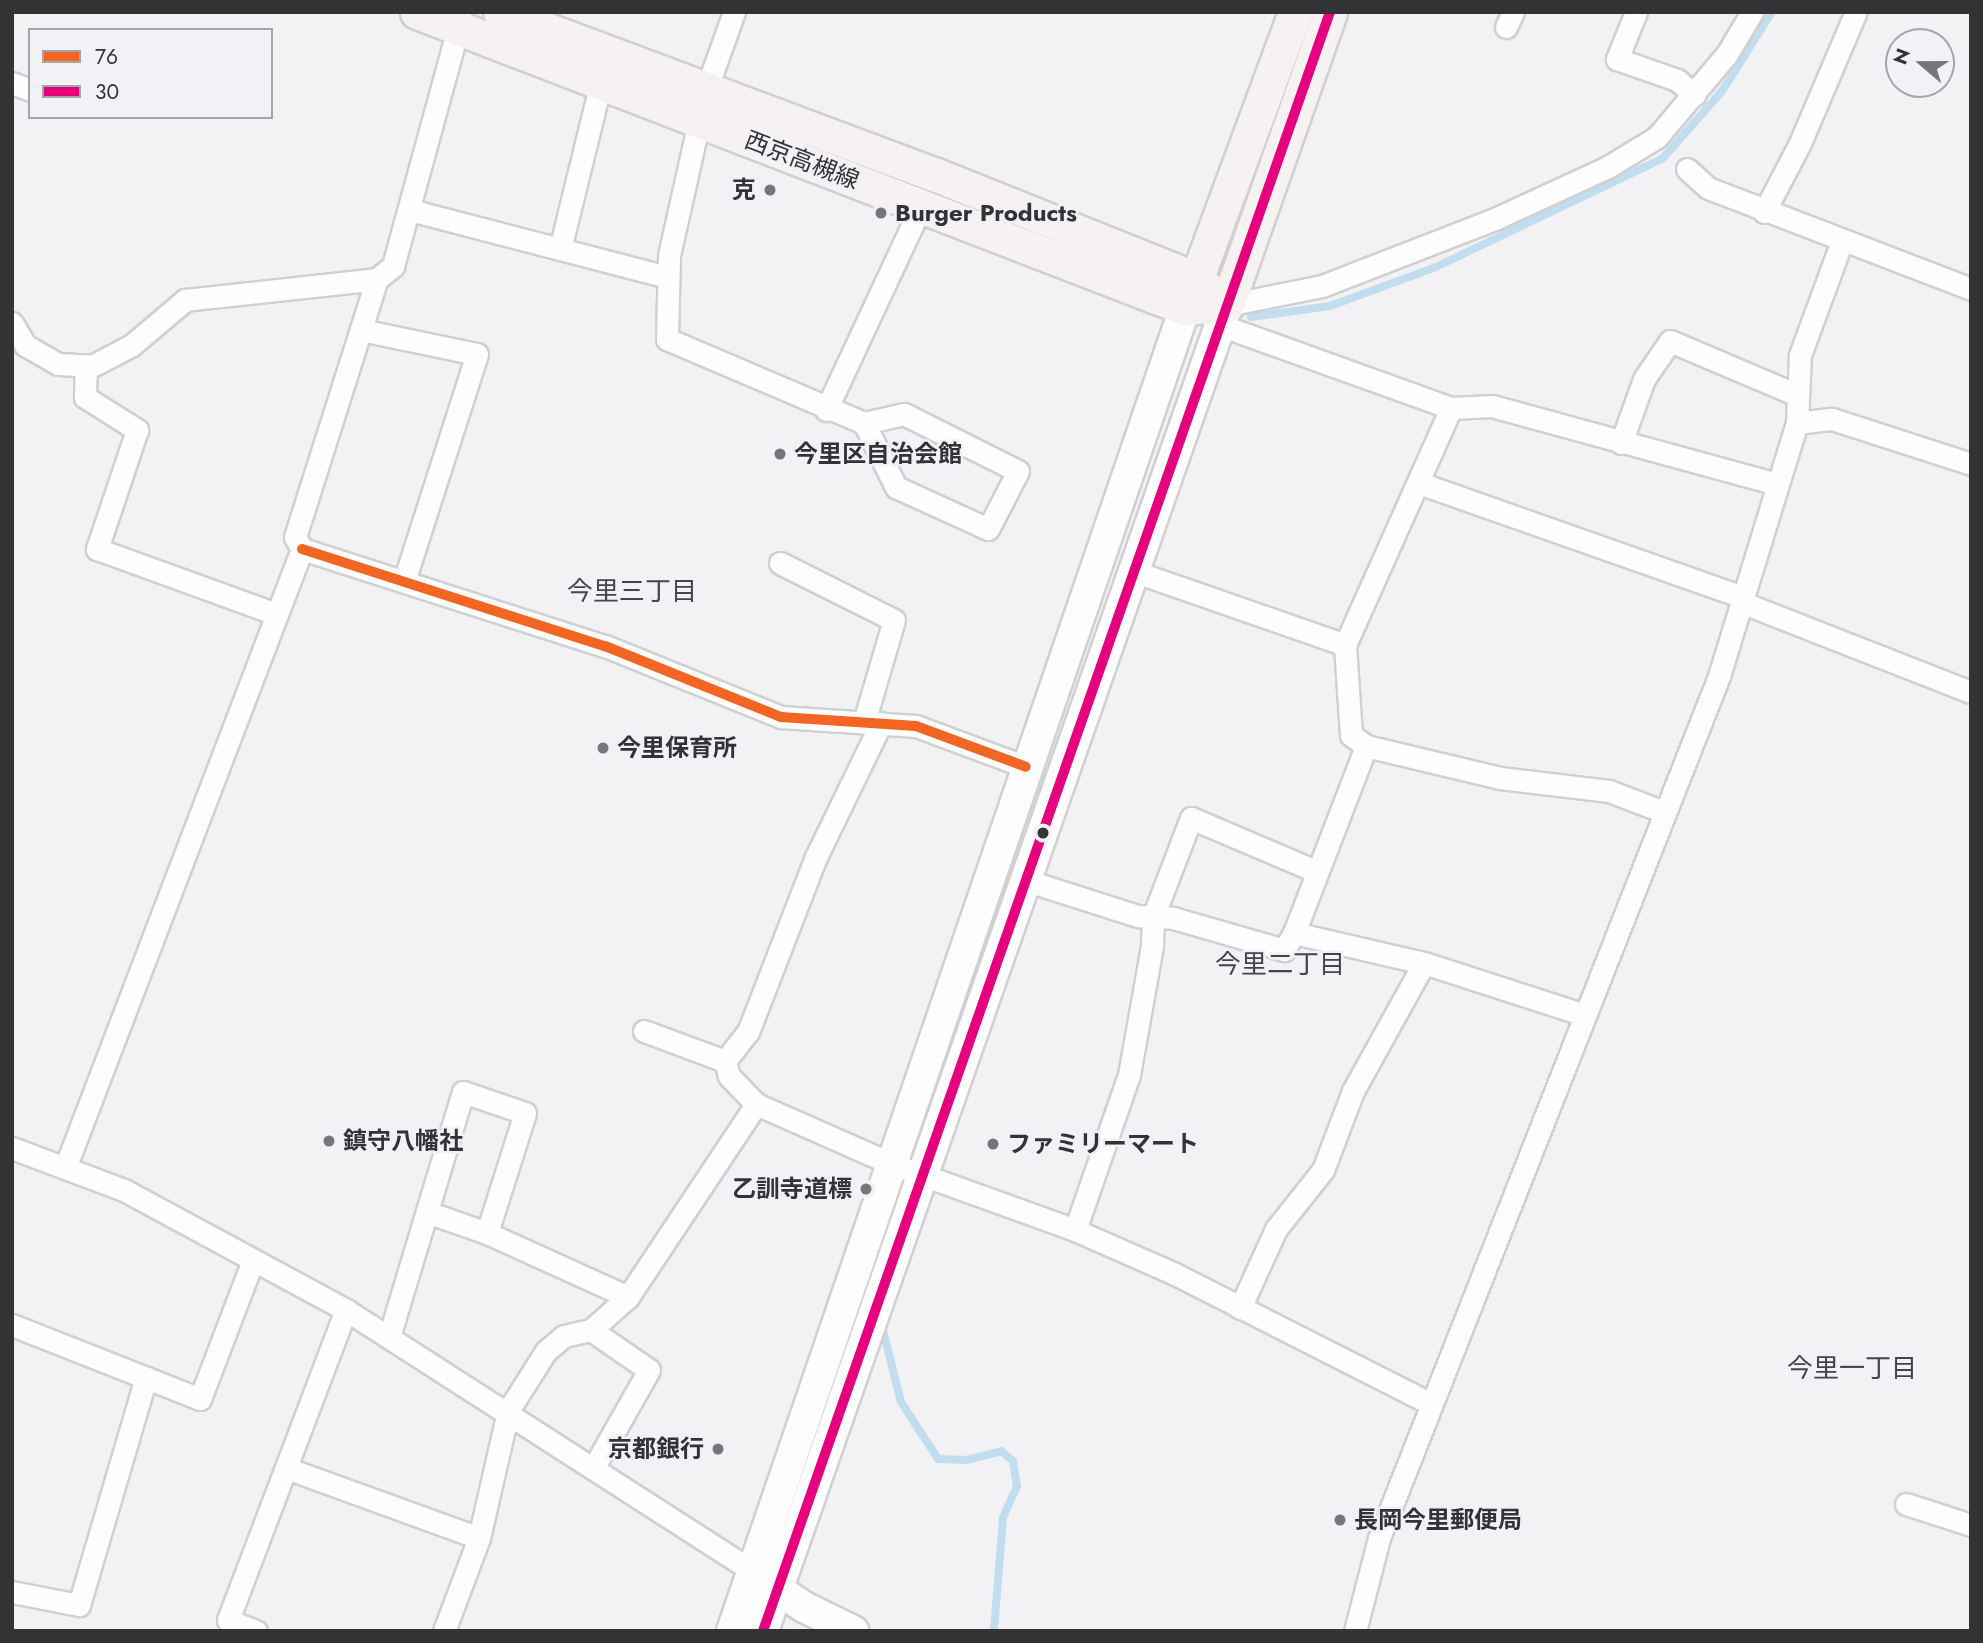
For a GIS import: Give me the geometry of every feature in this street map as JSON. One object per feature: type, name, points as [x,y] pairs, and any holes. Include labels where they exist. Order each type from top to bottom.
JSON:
[{"type":"main road","name":"西京高槻線","points":[[417,12],[461,20],[601,82],[702,105],[934,174],[1191,293],[1223,315]]},
{"type":"main road","name":"西京高槻線","points":[[500,12],[920,206],[1191,293]]},
{"type":"main road","points":[[1191,293],[1295,12]]},
{"type":"main road","points":[[1223,315],[1329,12]]},
{"type":"street","points":[[734,12],[702,105],[668,276],[667,338],[825,410],[864,423],[904,414],[1018,471],[988,529],[896,487],[864,423]]},
{"type":"street","points":[[1636,12],[1617,59],[1677,80],[1695,95]]},
{"type":"street","points":[[1223,315],[1322,286],[1497,218],[1638,149],[1657,137],[1695,95],[1752,12]]},
{"type":"street","points":[[1764,212],[1800,143],[1856,12]]},
{"type":"street","points":[[12,323],[25,345],[58,364],[86,365],[132,345],[185,300],[377,279],[393,266],[461,20]]},
{"type":"street","points":[[560,249],[601,82]]},
{"type":"street","points":[[1686,169],[1708,188],[1764,212],[1971,289]]},
{"type":"street","points":[[825,410],[920,206]]},
{"type":"street","points":[[410,210],[668,276]]},
{"type":"street","points":[[1356,1631],[1379,1538],[1585,1015],[1642,879],[1664,812],[1719,676],[1797,423],[1800,355],[1842,241]]},
{"type":"street","points":[[377,279],[295,537],[302,549],[605,646],[781,717],[916,726],[1026,767]]},
{"type":"street","points":[[732,1631],[1026,767],[1191,293]]},
{"type":"street","points":[[1223,315],[1451,408],[1492,406],[1777,484]]},
{"type":"street","points":[[763,1631],[925,1174],[1223,315]]},
{"type":"street","points":[[361,330],[477,354],[404,582]]},
{"type":"street","points":[[1620,443],[1644,379],[1670,341],[1797,395]]},
{"type":"street","points":[[86,365],[85,397],[137,430],[97,549],[277,614]]},
{"type":"street","points":[[1451,408],[1345,645],[1351,735],[1366,747],[1500,778],[1609,791],[1664,812]]},
{"type":"street","points":[[1797,423],[1832,419],[1971,464]]},
{"type":"street","points":[[1419,483],[1742,600],[1971,692]]},
{"type":"street","points":[[65,1168],[302,549]]},
{"type":"street","points":[[725,1061],[748,1032],[872,722],[894,620],[780,563]]},
{"type":"street","points":[[1133,570],[1345,645]]},
{"type":"street","points":[[1025,880],[1153,917],[1173,918],[1284,950],[1294,933],[1315,871],[1366,747]]},
{"type":"street","points":[[1076,1230],[1129,1075],[1153,946],[1153,917],[1191,818],[1315,871]]},
{"type":"street","points":[[1294,933],[1424,963],[1585,1015]]},
{"type":"street","points":[[1240,1308],[1276,1229],[1323,1170],[1353,1091],[1424,963]]},
{"type":"street","points":[[643,1031],[725,1061]]},
{"type":"street","points":[[725,1061],[729,1076],[757,1104],[892,1164],[1076,1230],[1240,1308],[1431,1404]]},
{"type":"street","points":[[389,1337],[463,1092],[525,1113],[487,1233]]},
{"type":"street","points":[[444,1631],[479,1538],[508,1411],[546,1351],[564,1336],[591,1330],[628,1297],[757,1104]]},
{"type":"street","points":[[12,1148],[124,1190],[346,1310],[508,1411],[754,1572],[778,1591],[853,1631]]},
{"type":"street","points":[[427,1212],[487,1233],[628,1297]]},
{"type":"street","points":[[12,1325],[200,1399],[253,1260]]},
{"type":"street","points":[[256,1631],[228,1620],[346,1310]]},
{"type":"street","points":[[591,1330],[649,1370],[594,1468]]},
{"type":"street","points":[[12,1592],[79,1605],[146,1378]]},
{"type":"street","points":[[286,1468],[479,1538]]},
{"type":"street","points":[[1906,1504],[1971,1525]]},
{"type":"waterway","points":[[1251,317],[1330,306],[1436,267],[1663,158],[1722,91],[1772,12]]},
{"type":"waterway","points":[[1030,797],[1053,765]]},
{"type":"waterway","points":[[881,1322],[901,1402],[938,1459],[966,1460],[1001,1451],[1013,1461],[1017,1486],[1003,1518],[994,1631]]},
{"type":"transit line","name":"30","points":[[763,1631],[1330,12]]},
{"type":"transit line","name":"76","points":[[302,549],[605,646],[781,717],[916,726],[1026,767]]},
{"type":"place","name":"克","points":[[770,190]]},
{"type":"place","name":"Burger Products","points":[[881,213]]},
{"type":"place","name":"今里区自治会館","points":[[780,454]]},
{"type":"place","name":"今里保育所","points":[[603,748]]},
{"type":"place","name":"鎮守八幡社","points":[[329,1141]]},
{"type":"place","name":"ファミリーマート","points":[[993,1144]]},
{"type":"place","name":"乙訓寺道標","points":[[866,1189]]},
{"type":"place","name":"京都銀行","points":[[718,1449]]},
{"type":"place","name":"長岡今里郵便局","points":[[1340,1520]]},
{"type":"district","name":"今里三丁目","points":[[632,592]]},
{"type":"district","name":"今里二丁目","points":[[1280,965]]},
{"type":"district","name":"今里一丁目","points":[[1852,1369]]}]
